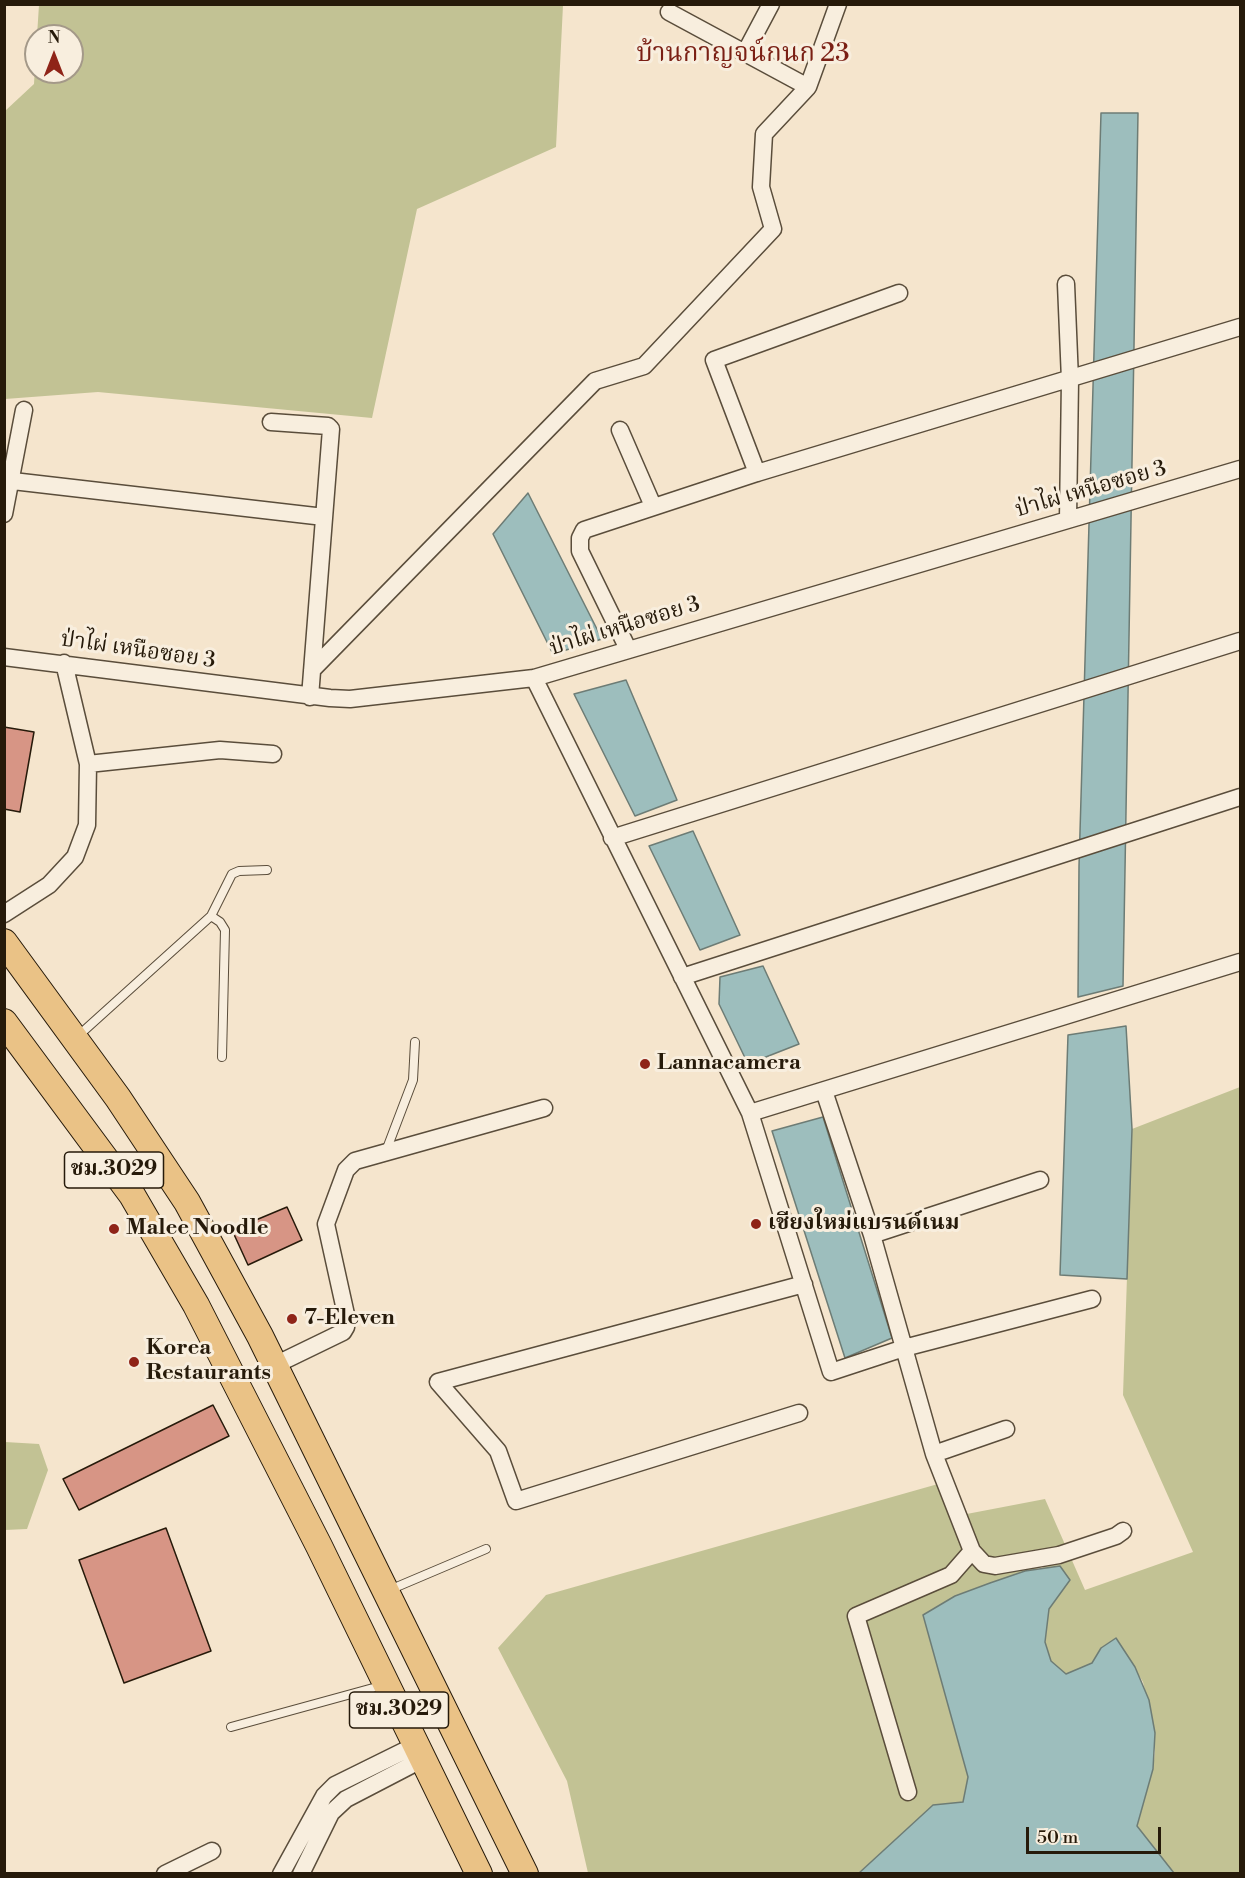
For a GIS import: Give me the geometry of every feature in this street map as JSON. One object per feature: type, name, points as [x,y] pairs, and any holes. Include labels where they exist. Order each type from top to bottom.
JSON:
[{"type":"main road","name":"ชม.3029","points":[[4,942],[75,1038],[187,1202],[274,1365],[525,1874]]},
{"type":"main road","name":"ชม.3029","points":[[4,1023],[132,1195],[196,1305],[387,1684],[479,1874]]},
{"type":"street","points":[[745,53],[771,4]]},
{"type":"street","points":[[312,670],[595,381],[644,366],[773,229],[761,187],[764,134],[808,87],[838,4]]},
{"type":"street","points":[[669,12],[808,87]]},
{"type":"street","points":[[1066,284],[1070,380],[1068,519]]},
{"type":"street","points":[[757,472],[714,360],[899,293]]},
{"type":"street","points":[[628,649],[580,551],[580,538],[584,530],[757,472],[1070,380],[1240,327]]},
{"type":"street","points":[[4,514],[8,480],[24,410]]},
{"type":"street","points":[[271,422],[328,426],[331,429],[310,698]]},
{"type":"street","points":[[620,430],[653,506]]},
{"type":"street","name":"ป่าไผ่ เหนือซอย 3","points":[[4,657],[64,663],[310,698],[350,699],[534,678],[1240,469]]},
{"type":"street","points":[[8,480],[324,517]]},
{"type":"street","points":[[612,838],[1240,641]]},
{"type":"street","points":[[4,914],[49,885],[75,858],[87,825],[88,764],[64,663]]},
{"type":"street","points":[[534,678],[750,1113],[831,1372],[904,1348],[1092,1299]]},
{"type":"street","points":[[88,764],[220,750],[273,754]]},
{"type":"street","points":[[682,976],[1240,797]]},
{"type":"street","points":[[750,1113],[1240,962]]},
{"type":"street","points":[[824,1091],[872,1235],[934,1454],[972,1551],[984,1564],[995,1566],[1059,1555],[1116,1536],[1124,1531]]},
{"type":"street","points":[[274,1365],[343,1332],[346,1327],[347,1319],[326,1224],[346,1170],[355,1161],[544,1108]]},
{"type":"street","points":[[872,1235],[1040,1180]]},
{"type":"street","points":[[799,1413],[516,1501],[498,1451],[438,1382],[804,1284]]},
{"type":"street","points":[[934,1454],[1006,1429]]},
{"type":"street","points":[[908,1792],[856,1616],[951,1575],[972,1551]]},
{"type":"street","points":[[281,1874],[324,1796],[335,1785],[420,1752]]},
{"type":"street","points":[[301,1874],[331,1814],[346,1799],[420,1752]]},
{"type":"street","points":[[165,1874],[212,1851]]},
{"type":"lane","points":[[75,1038],[211,915],[232,874],[239,871],[267,870]]},
{"type":"lane","points":[[211,915],[220,921],[225,930],[222,1057]]},
{"type":"lane","points":[[385,1152],[413,1080],[415,1042]]},
{"type":"lane","points":[[386,1591],[486,1549]]},
{"type":"lane","points":[[231,1727],[387,1684]]},
{"type":"green space","points":[[39,5],[563,5],[556,147],[417,209],[372,418],[98,392],[5,399],[5,111],[34,84],[84,84],[84,24],[38,24]]},
{"type":"green space","points":[[1240,1087],[1240,1873],[1174,1873],[1137,1826],[1153,1769],[1155,1752],[1155,1733],[1143,1682],[1116,1638],[1101,1648],[1092,1663],[1066,1674],[1051,1661],[1045,1642],[1049,1609],[1070,1580],[1042,1567],[990,1583],[923,1615],[968,1777],[963,1803],[933,1805],[859,1873],[588,1873],[567,1781],[498,1648],[546,1595],[938,1484],[951,1517],[1045,1499],[1085,1590],[1193,1552],[1123,1395],[1132,1129]]},
{"type":"green space","points":[[5,1442],[39,1444],[48,1470],[27,1529],[5,1530]]},
{"type":"water","points":[[1101,113],[1138,113],[1123,986],[1078,997],[1079,866]]},
{"type":"water","points":[[528,493],[602,639],[553,654],[493,534]]},
{"type":"water","points":[[626,680],[677,800],[635,816],[574,694]]},
{"type":"water","points":[[693,831],[740,935],[700,950],[649,846]]},
{"type":"water","points":[[763,966],[799,1044],[748,1064],[719,1004],[720,977]]},
{"type":"water","points":[[1126,1026],[1132,1129],[1127,1279],[1060,1275],[1068,1035]]},
{"type":"water","points":[[823,1117],[892,1338],[845,1358],[772,1131]]},
{"type":"water","points":[[1060,1566],[1070,1580],[1049,1609],[1045,1642],[1051,1661],[1066,1674],[1092,1663],[1101,1648],[1116,1638],[1135,1667],[1149,1700],[1155,1733],[1153,1769],[1137,1826],[1174,1873],[859,1873],[933,1805],[963,1802],[968,1777],[923,1615],[955,1596],[990,1583],[1025,1571]]},
{"type":"building","points":[[4,727],[34,732],[20,812],[4,809]]},
{"type":"building","points":[[287,1207],[302,1240],[248,1265],[232,1230]]},
{"type":"building","points":[[213,1405],[229,1436],[79,1510],[63,1479]]},
{"type":"building","points":[[166,1528],[211,1651],[124,1683],[79,1560]]},
{"type":"place","name":"Lannacamera","points":[[645,1064]]},
{"type":"place","name":"เชียงใหม่แบรนด์เนม","points":[[756,1224]]},
{"type":"place","name":"Malee Noodle","points":[[114,1229]]},
{"type":"place","name":"7-Eleven","points":[[292,1319]]},
{"type":"place","name":"Korea Restaurants","points":[[134,1362]]},
{"type":"district","name":"บ้านกาญจน์กนก 23","points":[[743,55]]}]
